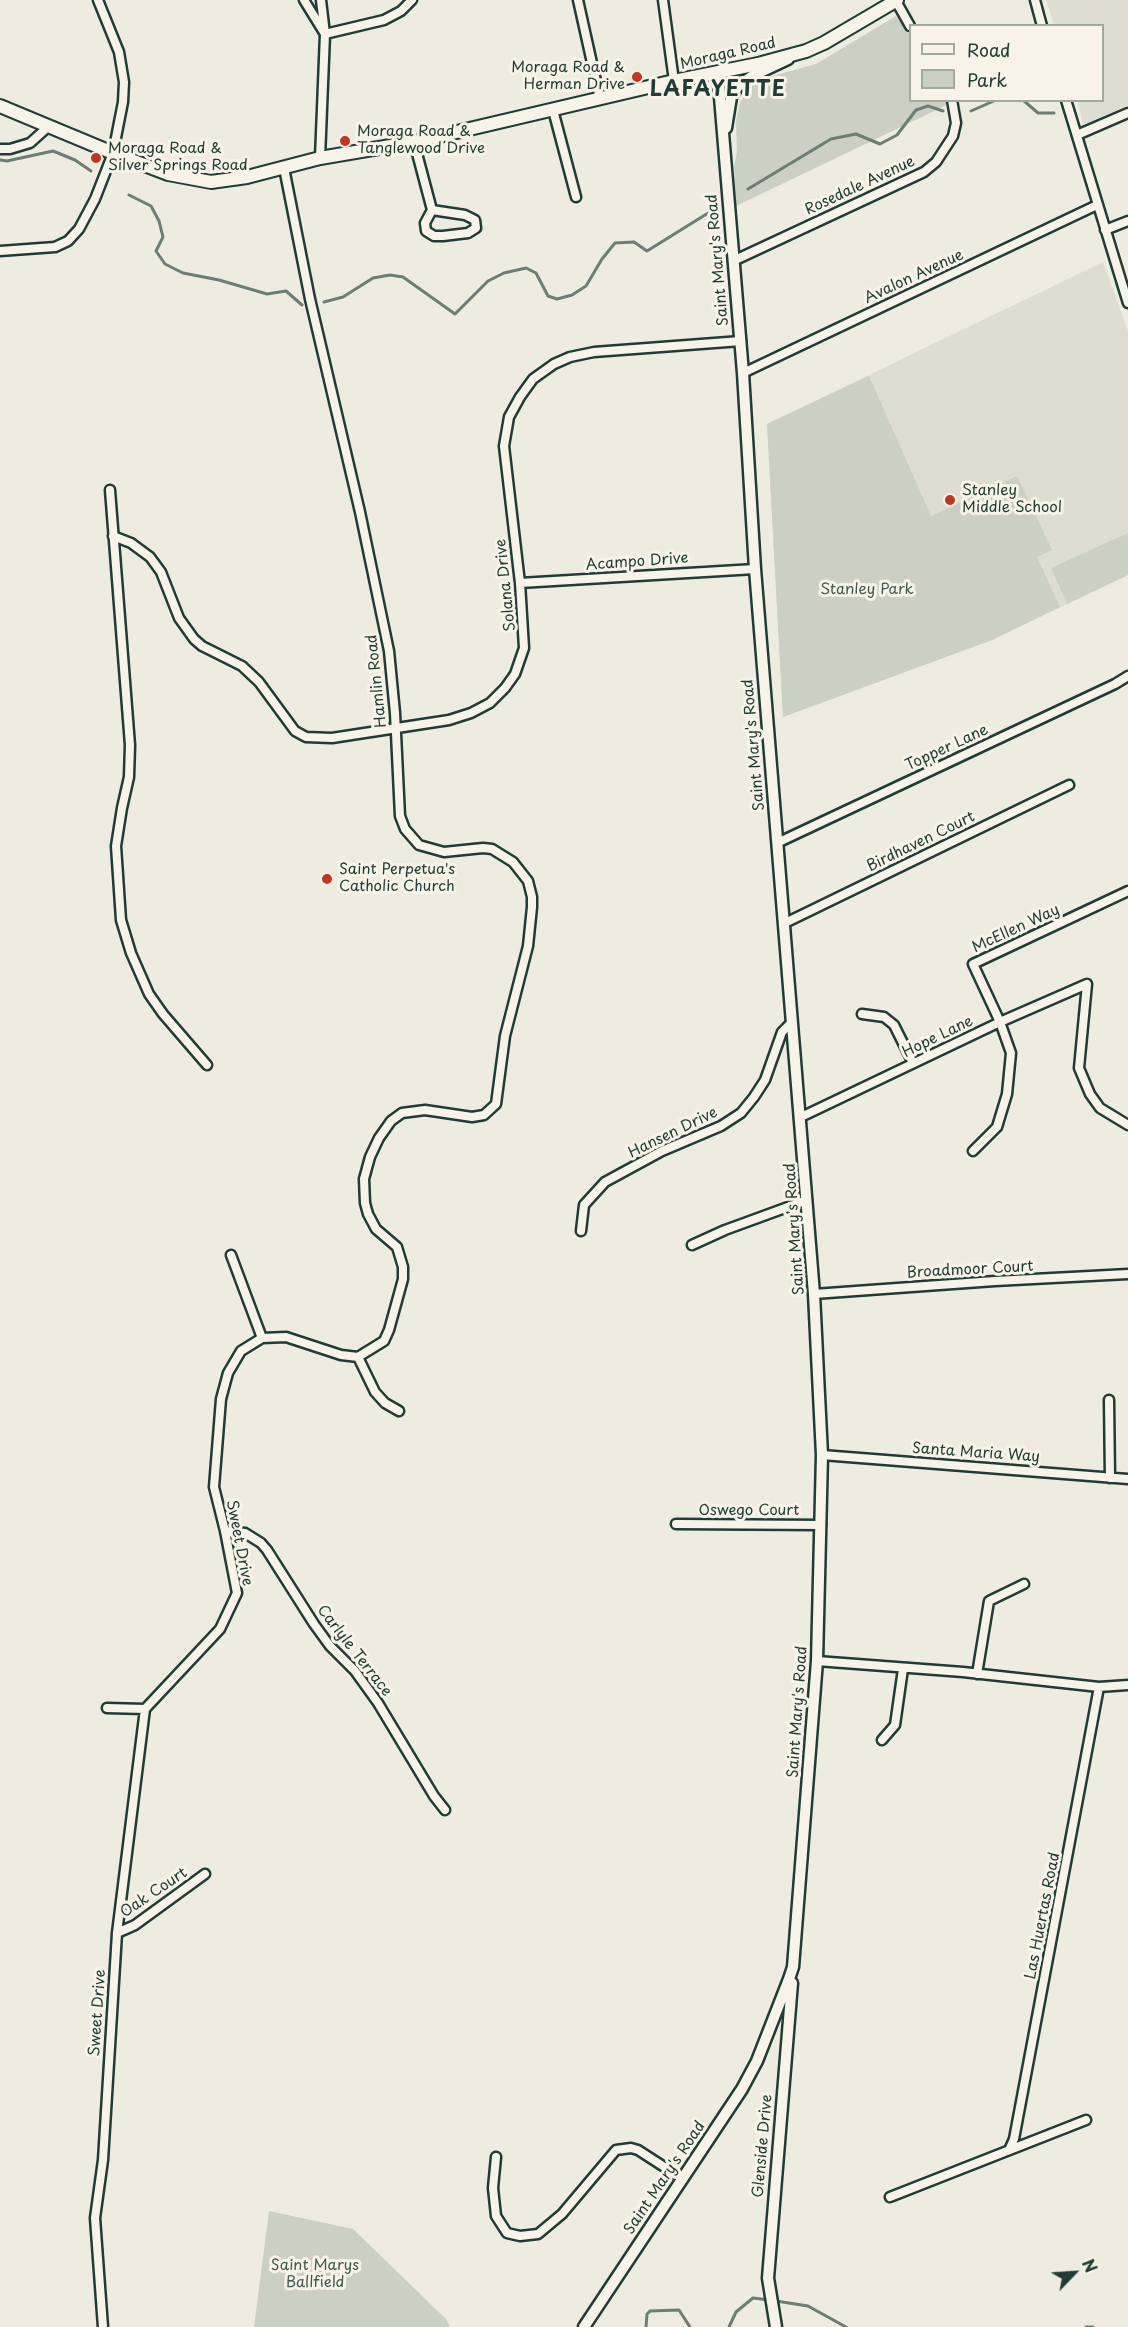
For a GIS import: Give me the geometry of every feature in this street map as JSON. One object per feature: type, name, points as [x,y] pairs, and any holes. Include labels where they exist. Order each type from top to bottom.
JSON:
[{"type":"main road","name":"Moraga Road","points":[[0,106],[168,174],[211,182],[247,177],[320,158],[414,142],[806,51],[824,43],[880,4],[896,0]]},
{"type":"street","points":[[0,251],[56,247],[68,241],[79,229],[95,199],[113,153],[123,102],[123,82],[118,51],[98,0]]},
{"type":"street","points":[[304,0],[325,34]]},
{"type":"street","points":[[320,158],[325,34],[321,0]]},
{"type":"street","points":[[325,34],[384,20],[412,0]]},
{"type":"street","points":[[578,0],[600,99]]},
{"type":"street","points":[[663,0],[674,81]]},
{"type":"street","points":[[896,0],[909,24]]},
{"type":"street","points":[[1035,0],[1041,24]]},
{"type":"street","points":[[723,152],[731,97],[738,86],[754,75],[806,51]]},
{"type":"street","name":"Saint Mary's Road","points":[[584,2327],[735,2099],[757,2061],[793,1967],[817,1661],[822,1455],[814,1294],[755,569],[741,341],[718,73]]},
{"type":"street","name":"Rosedale Avenue","points":[[733,261],[924,172],[936,162],[953,136],[956,123],[952,102]]},
{"type":"street","points":[[1067,102],[1128,303]]},
{"type":"street","points":[[553,110],[576,197]]},
{"type":"street","points":[[1077,135],[1128,113]]},
{"type":"street","points":[[0,149],[10,149],[30,142],[50,126]]},
{"type":"street","points":[[414,142],[432,210],[425,223],[426,231],[434,236],[468,233],[476,228],[475,220],[465,215],[432,210]]},
{"type":"street","name":"Hamlin Road","points":[[284,168],[310,299],[390,651],[400,816],[410,836],[419,845],[444,852],[483,848],[502,855],[519,868],[528,881],[532,897],[528,946],[505,1036],[496,1104],[484,1115],[472,1117],[425,1110],[402,1113],[391,1120],[370,1157],[364,1179],[365,1203],[376,1229],[397,1247],[403,1267],[403,1279],[384,1341],[358,1357]]},
{"type":"street","name":"Avalon Avenue","points":[[743,373],[1097,205]]},
{"type":"street","points":[[1105,230],[1128,221]]},
{"type":"street","name":"Solana Drive","points":[[113,536],[131,543],[150,557],[161,572],[179,618],[187,631],[202,646],[242,666],[259,682],[295,731],[306,737],[318,738],[450,720],[490,703],[515,674],[524,648],[520,583],[504,446],[509,417],[533,379],[554,364],[594,352],[741,341]]},
{"type":"street","points":[[110,490],[130,745],[129,777],[116,846],[121,920],[130,953],[149,993],[163,1014],[207,1065]]},
{"type":"street","name":"Acampo Drive","points":[[520,583],[755,569]]},
{"type":"street","name":"Topper Lane","points":[[777,843],[1104,690],[1128,676]]},
{"type":"street","name":"Birdhaven Court","points":[[784,922],[1069,785]]},
{"type":"street","name":"McEllen Way","points":[[1000,1022],[973,964],[1128,891]]},
{"type":"street","name":"Hope Lane","points":[[801,1117],[1000,1022],[1087,984],[1079,1068],[1090,1094],[1100,1108],[1128,1125]]},
{"type":"street","points":[[862,1014],[884,1017],[894,1025],[913,1064]]},
{"type":"street","name":"Hansen Drive","points":[[581,1231],[584,1205],[606,1182],[662,1151],[721,1126],[741,1113],[765,1080],[782,1032],[792,1022]]},
{"type":"street","points":[[973,1151],[997,1127],[1007,1094],[1011,1053],[1000,1022]]},
{"type":"street","points":[[692,1245],[725,1230],[807,1200]]},
{"type":"street","points":[[231,1255],[262,1338],[286,1337],[341,1355],[358,1357],[375,1392],[385,1403],[399,1411]]},
{"type":"street","name":"Broadmoor Court","points":[[814,1294],[1128,1274]]},
{"type":"street","name":"Sweet Drive","points":[[102,2327],[96,2218],[103,2160],[117,1933],[145,1709],[220,1629],[237,1593],[214,1487],[221,1399],[228,1373],[237,1356],[262,1338]]},
{"type":"street","points":[[1109,1400],[1110,1478]]},
{"type":"street","name":"Santa Maria Way","points":[[822,1455],[1128,1479]]},
{"type":"street","name":"Oswego Court","points":[[676,1524],[821,1525]]},
{"type":"street","name":"Carlyle Terrace","points":[[225,1531],[245,1533],[261,1543],[267,1550],[314,1624],[330,1646],[355,1671],[378,1703],[434,1796],[445,1810]]},
{"type":"street","points":[[977,1674],[988,1601],[1024,1584]]},
{"type":"street","points":[[817,1661],[1100,1687],[1128,1685]]},
{"type":"street","points":[[882,1740],[895,1725],[903,1669]]},
{"type":"street","name":"Las Huertas Road","points":[[1010,2148],[1014,2139],[1100,1687]]},
{"type":"street","points":[[107,1708],[145,1709]]},
{"type":"street","name":"Oak Court","points":[[117,1933],[135,1925],[205,1874]]},
{"type":"street","name":"Glenside Drive","points":[[775,2322],[768,2278],[793,1967]]},
{"type":"street","points":[[890,2197],[1086,2120]]},
{"type":"street","points":[[495,2157],[496,2216],[507,2233],[520,2236],[538,2234],[562,2214],[616,2150],[631,2148],[638,2150],[683,2179]]},
{"type":"shaded area","points":[[1046,0],[1128,0],[1128,105],[1083,125],[1078,102],[1104,102],[1104,24],[1054,24]]},
{"type":"shaded area","name":"Stanley Middle School","points":[[1103,262],[1128,331],[1128,575],[992,640],[783,717],[767,424]]},
{"type":"green space","points":[[896,16],[909,35],[909,102],[948,102],[949,104],[736,206],[734,167],[737,152],[736,121],[740,102],[753,85],[769,77],[816,64]]},
{"type":"green space","name":"Stanley Park","points":[[869,376],[931,516],[1017,476],[1052,550],[1037,557],[1060,607],[992,640],[783,717],[767,424]]},
{"type":"green space","points":[[1128,533],[1128,575],[1067,604],[1051,568]]},
{"type":"green space","name":"Saint Marys Ballfield","points":[[269,2211],[353,2229],[446,2319],[450,2327],[254,2327]]},
{"type":"waterway","points":[[971,111],[991,102]]},
{"type":"waterway","points":[[1025,102],[1038,113],[1054,113]]},
{"type":"waterway","points":[[748,189],[831,139],[856,134],[880,144],[897,135],[916,110],[928,106],[943,111]]},
{"type":"waterway","points":[[0,160],[7,161],[53,151],[75,160],[91,171]]},
{"type":"waterway","points":[[129,195],[151,206],[159,221],[163,237],[156,251],[165,264],[183,273],[219,280],[267,294],[286,291],[302,305]]},
{"type":"waterway","points":[[324,302],[343,297],[373,278],[390,275],[403,277],[455,314],[488,281],[504,273],[526,268],[536,273],[548,296],[557,299],[572,295],[586,286],[602,259],[615,243],[634,242],[647,251],[713,210]]},
{"type":"waterway","points":[[729,2327],[736,2312],[753,2298],[769,2300]]},
{"type":"waterway","points":[[776,2301],[808,2306],[846,2327]]},
{"type":"waterway","points":[[646,2327],[647,2314],[650,2311],[679,2310],[690,2327]]},
{"type":"waterway","points":[[1086,2327],[1093,2327]]},
{"type":"place","name":"Moraga Road & Herman Drive","points":[[637,77]]},
{"type":"place","name":"Moraga Road & Tanglewood Drive","points":[[345,141]]},
{"type":"place","name":"Moraga Road & Silver Springs Road","points":[[96,158]]},
{"type":"place","name":"Stanley Middle School","points":[[950,500]]},
{"type":"place","name":"Saint Perpetua's Catholic Church","points":[[327,879]]},
{"type":"district","name":"LAFAYETTE","points":[[718,90]]}]
